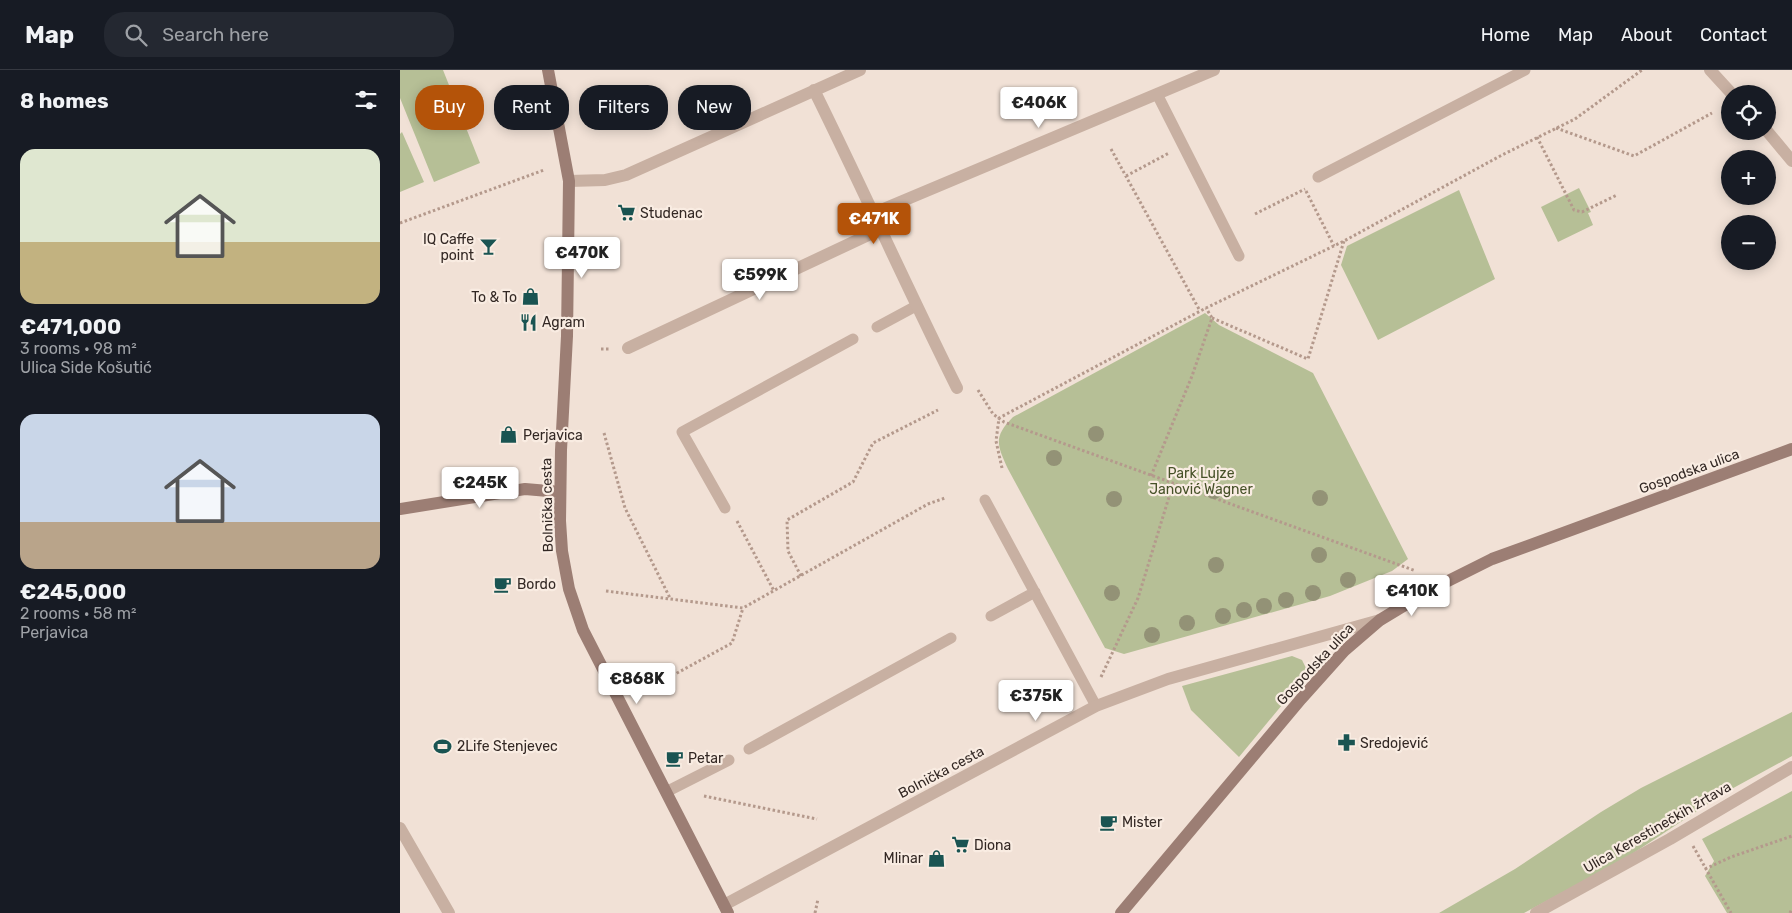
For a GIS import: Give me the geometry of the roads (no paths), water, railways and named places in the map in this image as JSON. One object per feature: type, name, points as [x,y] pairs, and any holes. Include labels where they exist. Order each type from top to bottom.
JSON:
[{"type":"street","name":"Bolnička cesta","points":[[548,70],[569,181],[567,336],[560,492],[562,551],[569,589],[583,630],[726,909],[1096,706],[1168,679],[1380,620]]},
{"type":"street","points":[[569,181],[604,180],[626,175],[860,70]]},
{"type":"street","points":[[874,213],[1214,70]]},
{"type":"street","points":[[1710,70],[1724,85]]},
{"type":"street","points":[[814,90],[957,388]]},
{"type":"street","points":[[1774,140],[1792,161]]},
{"type":"street","points":[[628,348],[882,229]]},
{"type":"street","name":"Gospodska ulica","points":[[1121,913],[1300,699],[1344,651],[1380,620],[1428,591],[1492,559],[1792,449]]},
{"type":"street","points":[[400,509],[525,489],[560,492]]},
{"type":"street","name":"Ulica Kerestinečkih žrtava","points":[[1536,913],[1670,839],[1792,767]]},
{"type":"street","points":[[400,828],[449,913]]},
{"type":"lane","points":[[1318,177],[1526,70]]},
{"type":"lane","points":[[1157,94],[1239,256]]},
{"type":"lane","points":[[878,327],[916,306]]},
{"type":"lane","points":[[725,508],[682,432],[854,340]]},
{"type":"lane","points":[[985,500],[1096,706]]},
{"type":"lane","points":[[991,616],[1035,592]]},
{"type":"lane","points":[[748,749],[952,638]]},
{"type":"lane","points":[[666,792],[729,760]]},
{"type":"place","name":"Studenac","points":[[626,213]]},
{"type":"place","name":"IQ Caffe point","points":[[488,247]]},
{"type":"place","name":"To & To","points":[[531,297]]},
{"type":"place","name":"Agram","points":[[528,322]]},
{"type":"place","name":"Perjavica","points":[[509,435]]},
{"type":"place","name":"Bordo","points":[[503,584]]},
{"type":"place","name":"Sredojević","points":[[1346,743]]},
{"type":"place","name":"2Life Stenjevec","points":[[443,746]]},
{"type":"place","name":"Petar","points":[[674,758]]},
{"type":"place","name":"Mister","points":[[1108,822]]},
{"type":"place","name":"Diona","points":[[960,845]]},
{"type":"place","name":"Mlinar","points":[[937,858]]},
{"type":"park label","name":"Park Lujze Janović Wagner","points":[[1201,482]]}]
